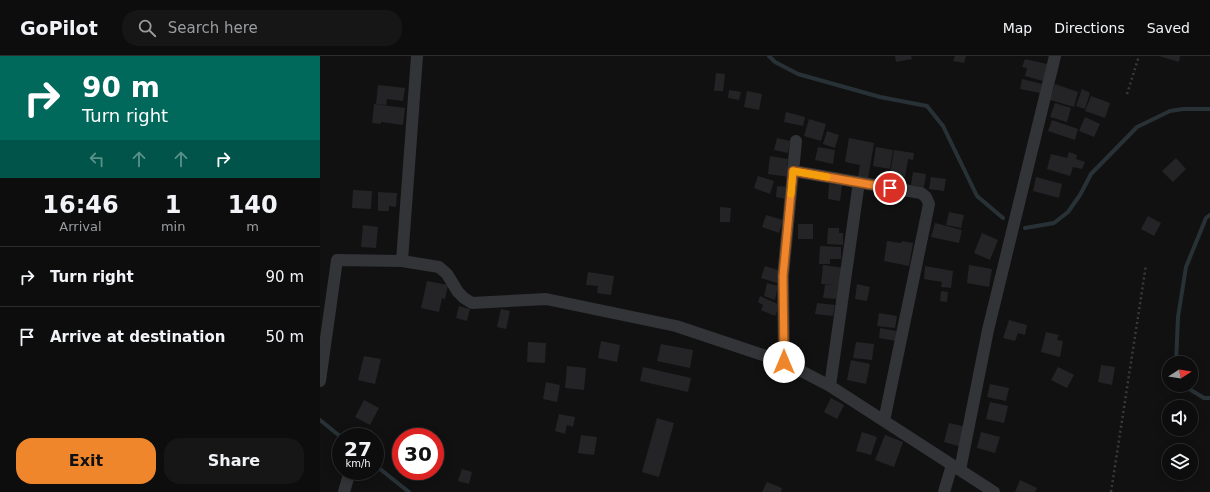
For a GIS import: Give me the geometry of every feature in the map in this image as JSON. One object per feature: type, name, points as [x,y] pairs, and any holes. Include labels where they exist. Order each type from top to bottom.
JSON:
[{"type":"street","points":[[402,261],[417,56]]},
{"type":"street","points":[[944,492],[956,468],[1055,56]]},
{"type":"street","points":[[784,362],[783,276],[796,141]]},
{"type":"street","points":[[793,171],[921,193],[926,197],[929,204],[884,421]]},
{"type":"street","points":[[830,386],[859,182]]},
{"type":"street","points":[[320,381],[337,260],[402,261],[439,268],[447,274],[458,292],[472,303],[546,299],[676,326],[784,362],[830,386],[994,492]]},
{"type":"street","points":[[344,492],[347,480]]},
{"type":"path","points":[[1127,94],[1139,56]]},
{"type":"path","points":[[1111,492],[1146,265]]},
{"type":"building","points":[[895,56],[911,56],[912,59],[896,62]]},
{"type":"building","points":[[955,56],[966,56],[964,63],[953,61]]},
{"type":"building","points":[[1159,56],[1180,56],[1179,62]]},
{"type":"building","points":[[1025,59],[1047,64],[1043,81],[1025,76],[1027,68],[1022,67]]},
{"type":"building","points":[[716,73],[725,74],[723,91],[714,91]]},
{"type":"building","points":[[1022,79],[1042,84],[1040,93],[1020,89]]},
{"type":"building","points":[[1055,84],[1078,92],[1074,107],[1050,100]]},
{"type":"building","points":[[378,85],[405,88],[403,101],[387,99],[386,105],[376,104]]},
{"type":"building","points":[[1082,89],[1090,93],[1085,109],[1076,106]]},
{"type":"building","points":[[729,90],[741,92],[739,100],[728,98]]},
{"type":"building","points":[[747,91],[762,94],[759,110],[744,107]]},
{"type":"building","points":[[1091,96],[1110,103],[1105,118],[1085,111]]},
{"type":"building","points":[[1055,103],[1071,108],[1067,122],[1050,117]]},
{"type":"building","points":[[374,104],[405,108],[403,125],[381,122],[381,124],[372,123]]},
{"type":"building","points":[[786,112],[805,117],[803,126],[784,122]]},
{"type":"building","points":[[1085,117],[1100,124],[1094,137],[1079,131]]},
{"type":"building","points":[[809,119],[826,124],[821,141],[804,136]]},
{"type":"building","points":[[1052,120],[1078,129],[1075,140],[1048,131]]},
{"type":"building","points":[[827,131],[839,135],[835,148],[823,144]]},
{"type":"building","points":[[777,138],[790,141],[788,153],[774,150]]},
{"type":"building","points":[[849,138],[874,143],[868,179],[858,177],[860,165],[845,162]]},
{"type":"building","points":[[818,147],[835,150],[833,164],[815,160]]},
{"type":"building","points":[[876,147],[893,150],[890,169],[873,166]]},
{"type":"building","points":[[894,150],[914,153],[913,160],[908,159],[905,177],[890,174]]},
{"type":"building","points":[[1069,152],[1077,155],[1076,159],[1085,162],[1082,169],[1073,167],[1070,176],[1047,169],[1051,154],[1067,158]]},
{"type":"building","points":[[770,156],[788,159],[787,166],[791,167],[789,177],[768,174]]},
{"type":"building","points":[[1176,158],[1186,169],[1173,182],[1162,171]]},
{"type":"building","points":[[913,172],[926,174],[924,187],[911,185]]},
{"type":"building","points":[[758,176],[774,181],[770,194],[754,188]]},
{"type":"building","points":[[931,177],[946,179],[944,191],[929,189]]},
{"type":"building","points":[[1036,177],[1062,184],[1059,198],[1033,191]]},
{"type":"building","points":[[829,184],[842,185],[840,201],[828,199]]},
{"type":"building","points":[[777,186],[787,187],[786,199],[776,197]]},
{"type":"building","points":[[353,190],[372,191],[371,209],[352,208]]},
{"type":"building","points":[[378,192],[397,193],[396,207],[389,206],[389,211],[378,211]]},
{"type":"building","points":[[720,207],[731,208],[730,222],[720,222]]},
{"type":"building","points":[[949,212],[964,215],[961,228],[946,225]]},
{"type":"building","points":[[766,215],[783,220],[779,233],[762,227]]},
{"type":"building","points":[[1148,216],[1161,223],[1154,236],[1141,229]]},
{"type":"building","points":[[935,223],[962,230],[959,243],[931,237]]},
{"type":"building","points":[[798,224],[813,224],[813,239],[798,239]]},
{"type":"building","points":[[363,225],[378,227],[376,248],[361,247]]},
{"type":"building","points":[[828,228],[839,228],[839,233],[843,233],[843,245],[827,244]]},
{"type":"building","points":[[982,233],[998,240],[990,260],[974,253]]},
{"type":"building","points":[[887,241],[913,243],[909,266],[884,261]]},
{"type":"building","points":[[820,246],[841,247],[841,259],[830,259],[830,264],[819,264]]},
{"type":"building","points":[[823,265],[844,268],[842,286],[838,286],[837,299],[823,298],[825,285],[835,285],[821,284]]},
{"type":"building","points":[[969,265],[992,269],[989,287],[967,283]]},
{"type":"building","points":[[765,266],[781,271],[777,283],[761,278]]},
{"type":"building","points":[[925,266],[953,271],[951,288],[941,287],[942,282],[924,279]]},
{"type":"building","points":[[588,272],[614,276],[611,295],[597,293],[598,286],[586,285]]},
{"type":"building","points":[[427,281],[448,285],[445,299],[442,298],[439,312],[421,308]]},
{"type":"building","points":[[767,283],[778,286],[775,300],[764,296]]},
{"type":"building","points":[[857,284],[870,287],[867,301],[855,299]]},
{"type":"building","points":[[941,291],[948,292],[947,302],[940,301]]},
{"type":"building","points":[[760,296],[780,305],[775,316],[761,310],[763,305],[758,302]]},
{"type":"building","points":[[817,303],[835,305],[833,316],[815,314]]},
{"type":"building","points":[[459,306],[470,309],[467,321],[456,318]]},
{"type":"building","points":[[501,309],[510,311],[506,329],[497,327]]},
{"type":"building","points":[[879,313],[897,316],[895,328],[877,326]]},
{"type":"building","points":[[1009,320],[1027,325],[1025,335],[1018,333],[1015,341],[1003,338]]},
{"type":"building","points":[[880,328],[897,331],[896,341],[879,338]]},
{"type":"building","points":[[1046,332],[1059,335],[1057,340],[1063,341],[1060,357],[1041,352]]},
{"type":"building","points":[[601,341],[620,345],[617,362],[598,358]]},
{"type":"building","points":[[528,342],[546,343],[545,363],[527,362]]},
{"type":"building","points":[[856,342],[874,344],[872,360],[853,358]]},
{"type":"building","points":[[661,344],[693,350],[690,368],[657,361]]},
{"type":"building","points":[[364,356],[381,359],[375,384],[358,380]]},
{"type":"building","points":[[851,360],[870,364],[866,384],[847,380]]},
{"type":"building","points":[[1101,365],[1115,367],[1112,385],[1098,382]]},
{"type":"building","points":[[567,366],[586,368],[584,390],[565,388]]},
{"type":"building","points":[[643,367],[691,378],[688,392],[640,381]]},
{"type":"building","points":[[1058,367],[1074,375],[1067,388],[1051,380]]},
{"type":"building","points":[[546,382],[560,385],[557,402],[543,399]]},
{"type":"building","points":[[990,384],[1009,388],[1006,401],[987,397]]},
{"type":"building","points":[[831,398],[844,405],[837,419],[824,412]]},
{"type":"building","points":[[364,400],[379,408],[370,425],[355,417]]},
{"type":"building","points":[[990,402],[1008,406],[1004,423],[986,419]]},
{"type":"building","points":[[559,414],[575,417],[573,427],[567,425],[565,434],[555,431]]},
{"type":"building","points":[[657,418],[674,423],[659,477],[642,472]]},
{"type":"building","points":[[949,423],[967,427],[962,447],[944,442]]},
{"type":"building","points":[[862,432],[877,437],[871,455],[856,451]]},
{"type":"building","points":[[981,432],[1000,437],[995,453],[977,448]]},
{"type":"building","points":[[581,435],[597,437],[594,455],[578,453]]},
{"type":"building","points":[[885,435],[903,442],[894,467],[875,460]]},
{"type":"building","points":[[462,469],[472,472],[469,484],[458,481]]},
{"type":"building","points":[[1020,480],[1037,488],[1035,492],[1015,492]]},
{"type":"building","points":[[767,482],[782,488],[781,492],[762,492]]},
{"type":"waterway","points":[[769,56],[775,62],[798,74],[880,97],[927,106],[943,126],[977,196],[1003,218]]},
{"type":"waterway","points":[[1025,228],[1054,223],[1068,212],[1080,195],[1091,174],[1137,127],[1170,111],[1183,109],[1210,109]]},
{"type":"waterway","points":[[1176,356],[1178,317],[1186,267],[1206,218],[1210,215]]},
{"type":"waterway","points":[[1194,392],[1204,398],[1210,398]]},
{"type":"waterway","points":[[320,420],[332,430]]},
{"type":"waterway","points":[[384,472],[409,492]]},
{"type":"slow traffic","points":[[791,194],[793,171],[827,177]]},
{"type":"route","points":[[784,362],[783,276],[793,171],[890,188]]}]
